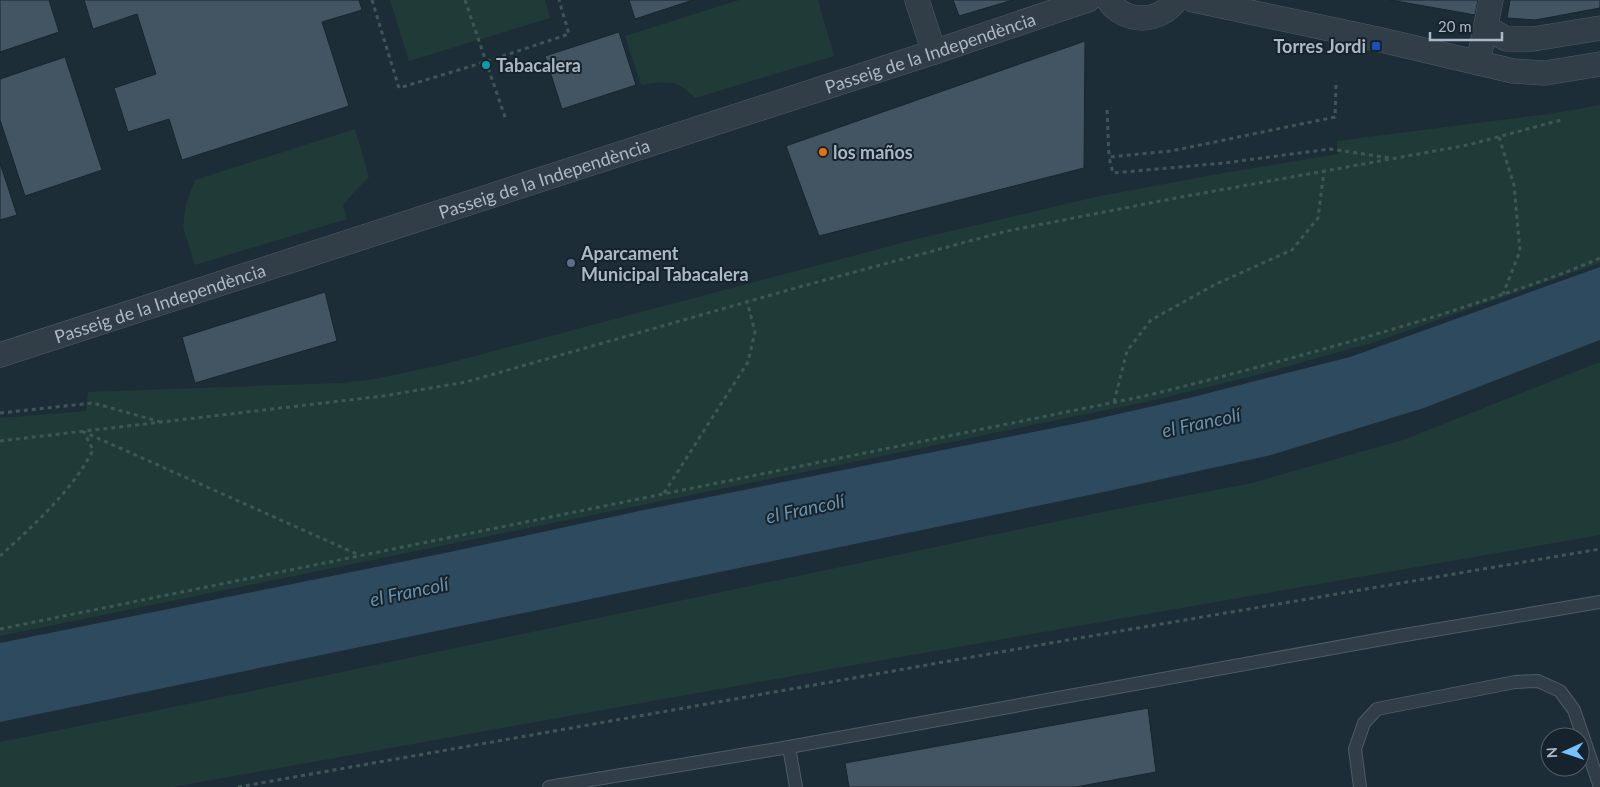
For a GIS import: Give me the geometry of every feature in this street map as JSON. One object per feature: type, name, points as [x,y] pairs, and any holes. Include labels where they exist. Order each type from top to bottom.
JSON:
[{"type":"street","points":[[917,0],[934,52]]},
{"type":"street","name":"Passeig de la Independència","points":[[0,355],[934,52],[1088,0]]},
{"type":"street","points":[[1108,0],[1123,14],[1139,18],[1150,18],[1162,14],[1176,0]]},
{"type":"street","points":[[1193,0],[1377,39],[1513,71],[1545,73],[1600,64]]},
{"type":"street","points":[[1478,63],[1491,0]]},
{"type":"street","points":[[1486,26],[1506,39],[1515,40],[1533,39],[1600,28]]},
{"type":"lane","points":[[549,787],[1600,602]]},
{"type":"lane","points":[[1360,787],[1355,749],[1364,723],[1376,709],[1515,682],[1538,681],[1560,691],[1574,710],[1600,787]]},
{"type":"lane","points":[[789,746],[796,787]]},
{"type":"path","points":[[372,0],[399,88],[486,62],[569,34],[559,0]]},
{"type":"path","points":[[465,0],[506,120]]},
{"type":"path","points":[[1109,157],[1171,150],[1335,118],[1336,85]]},
{"type":"path","points":[[1107,110],[1109,157],[1113,173],[1224,163],[1330,149],[1394,158]]},
{"type":"path","points":[[0,441],[383,396],[466,382],[747,301],[1008,231],[1176,198],[1468,145],[1561,120]]},
{"type":"path","points":[[1500,137],[1514,186],[1520,251],[1503,294]]},
{"type":"path","points":[[1114,402],[1127,351],[1150,320],[1216,284],[1292,250],[1318,218],[1324,171]]},
{"type":"path","points":[[0,629],[1114,402],[1276,363],[1380,334],[1503,294],[1600,258]]},
{"type":"path","points":[[664,494],[748,362],[755,332],[747,301]]},
{"type":"path","points":[[0,413],[93,403],[164,422]]},
{"type":"path","points":[[84,432],[360,555]]},
{"type":"path","points":[[0,556],[35,525],[84,468],[93,450],[84,432]]},
{"type":"path","points":[[238,787],[1038,645],[1600,549]]},
{"type":"green space","points":[[390,0],[545,0],[550,18],[409,61]]},
{"type":"green space","points":[[739,0],[818,0],[834,56],[695,98],[676,84],[665,82],[641,85],[625,36]]},
{"type":"green space","points":[[1600,105],[1600,263],[1375,342],[1253,376],[1146,402],[0,636],[0,418],[86,411],[88,392],[341,383],[369,380],[437,366],[913,240],[1100,196],[1338,154],[1337,141],[1556,113]]},
{"type":"green space","points":[[355,129],[369,177],[343,205],[347,219],[195,265],[183,227],[186,204],[195,180]]},
{"type":"green space","points":[[1600,362],[1600,535],[837,668],[173,787],[0,787],[0,742],[247,692],[1092,514],[1252,483],[1403,440]]},
{"type":"water","name":"el Francolí","points":[[1600,267],[1600,340],[1424,408],[1271,455],[1099,493],[0,722],[0,643],[450,552],[639,511],[1083,422],[1189,398],[1350,357]]},
{"type":"building","points":[[0,0],[49,0],[59,32],[0,52]]},
{"type":"building","points":[[84,0],[359,0],[362,10],[322,22],[349,106],[182,160],[169,119],[128,132],[114,88],[156,74],[137,14],[93,29]]},
{"type":"building","points":[[629,0],[693,0],[635,19]]},
{"type":"building","points":[[953,0],[1013,0],[959,16]]},
{"type":"building","points":[[1390,0],[1478,0],[1475,15]]},
{"type":"building","points":[[1510,0],[1600,0],[1600,8],[1535,20],[1507,18]]},
{"type":"building","points":[[619,32],[636,85],[562,109],[545,56]]},
{"type":"building","points":[[1085,41],[1084,168],[819,236],[786,146]]},
{"type":"building","points":[[65,57],[102,170],[25,196],[0,120],[0,79]]},
{"type":"building","points":[[0,163],[17,215],[0,220]]},
{"type":"building","points":[[325,292],[337,341],[195,383],[182,337]]},
{"type":"building","points":[[1148,708],[1156,772],[1076,787],[849,787],[845,763]]},
{"type":"place","name":"Torres Jordi","points":[[1376,46]]},
{"type":"place","name":"Tabacalera","points":[[486,65]]},
{"type":"place","name":"los maños","points":[[823,152]]},
{"type":"place","name":"Aparcament Municipal Tabacalera","points":[[571,263]]}]
